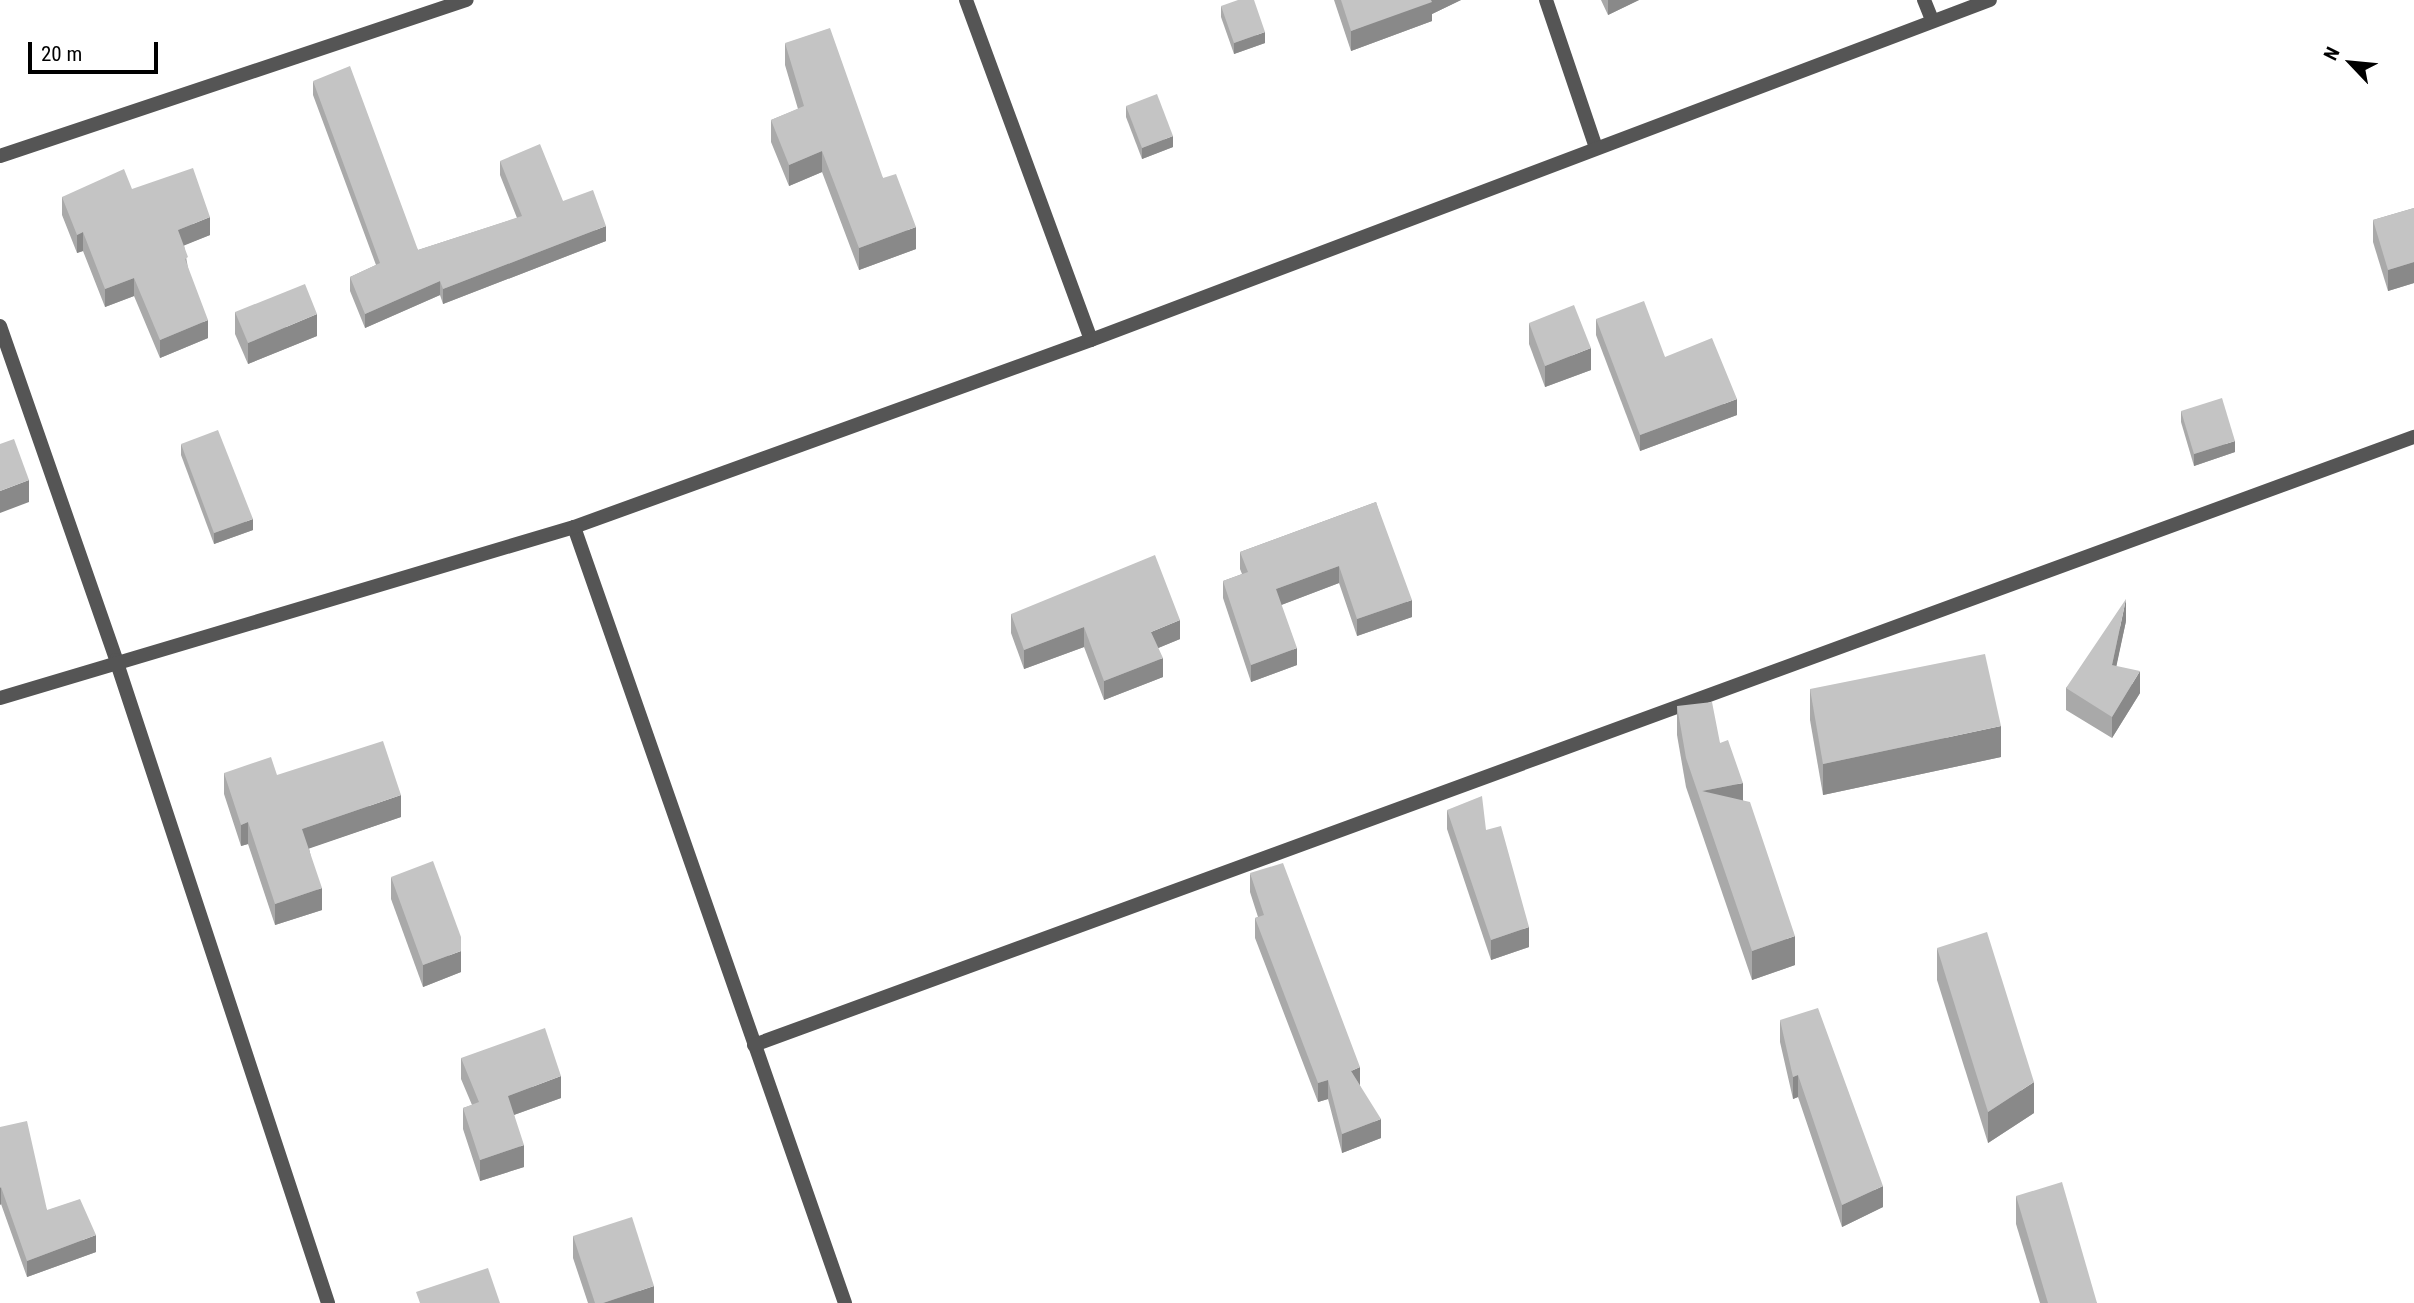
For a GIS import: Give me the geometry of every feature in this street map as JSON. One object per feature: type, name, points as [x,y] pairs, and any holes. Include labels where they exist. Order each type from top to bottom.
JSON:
[{"type":"street","points":[[0,156],[431,6],[467,0]]},
{"type":"street","points":[[966,0],[1091,340]]},
{"type":"street","points":[[1546,0],[1596,148]]},
{"type":"street","points":[[1924,0],[1932,20]]},
{"type":"street","points":[[0,698],[116,660],[574,527],[1091,340],[1990,0]]},
{"type":"street","points":[[0,326],[116,660],[328,1303]]},
{"type":"street","points":[[754,1045],[2414,437]]},
{"type":"street","points":[[574,527],[845,1303]]},
{"type":"building","points":[[1238,0],[1254,0],[1265,32],[1234,43],[1221,6]]},
{"type":"building","points":[[1341,0],[1431,0],[1432,2],[1351,31]]},
{"type":"building","points":[[830,28],[883,178],[896,174],[916,227],[859,248],[822,151],[789,165],[771,120],[804,106],[785,43]]},
{"type":"building","points":[[350,66],[418,250],[522,216],[500,161],[540,144],[563,201],[593,190],[606,226],[443,289],[440,281],[365,314],[350,277],[380,263],[313,81]]},
{"type":"building","points":[[1157,94],[1173,136],[1142,148],[1126,106]]},
{"type":"building","points":[[193,168],[210,217],[178,230],[188,257],[185,259],[208,320],[160,340],[134,278],[105,289],[83,232],[77,235],[62,197],[124,169],[132,189]]},
{"type":"building","points":[[2414,208],[2414,262],[2388,270],[2373,220]]},
{"type":"building","points":[[305,284],[317,314],[248,343],[235,312]]},
{"type":"building","points":[[1644,301],[1665,357],[1712,338],[1737,399],[1640,435],[1596,319]]},
{"type":"building","points":[[1574,305],[1591,348],[1545,366],[1529,323]]},
{"type":"building","points":[[2222,398],[2235,441],[2194,454],[2181,411]]},
{"type":"building","points":[[218,430],[253,519],[214,533],[181,444]]},
{"type":"building","points":[[14,439],[29,480],[0,491],[0,444]]},
{"type":"building","points":[[1376,502],[1412,600],[1357,619],[1339,566],[1276,589],[1297,648],[1251,665],[1223,581],[1248,572],[1240,552]]},
{"type":"building","points":[[1155,555],[1180,620],[1151,632],[1163,658],[1104,681],[1084,627],[1024,650],[1011,614]]},
{"type":"building","points":[[2126,599],[2112,665],[2140,671],[2112,717],[2066,688]]},
{"type":"building","points":[[1985,654],[2001,726],[1823,764],[1810,689]]},
{"type":"building","points":[[1712,702],[1720,743],[1728,740],[1743,783],[1702,791],[1750,802],[1795,936],[1752,951],[1686,758],[1677,706]]},
{"type":"building","points":[[383,741],[401,795],[302,829],[322,888],[275,904],[248,822],[241,825],[224,773],[271,757],[277,775]]},
{"type":"building","points":[[1482,796],[1486,830],[1501,826],[1529,927],[1491,940],[1447,810]]},
{"type":"building","points":[[433,861],[461,937],[461,951],[423,965],[391,877]]},
{"type":"building","points":[[1283,863],[1360,1067],[1351,1071],[1381,1119],[1342,1134],[1328,1080],[1318,1083],[1255,918],[1264,915],[1250,873]]},
{"type":"building","points":[[1987,932],[2034,1082],[1988,1112],[1937,948]]},
{"type":"building","points":[[1818,1008],[1883,1186],[1842,1205],[1798,1075],[1793,1077],[1780,1020]]},
{"type":"building","points":[[545,1028],[561,1076],[508,1096],[524,1145],[480,1160],[463,1108],[479,1102],[461,1058]]},
{"type":"building","points":[[27,1121],[47,1210],[80,1199],[96,1235],[27,1261],[0,1188],[0,1127]]},
{"type":"building","points":[[2062,1182],[2097,1303],[2048,1303],[2016,1196]]},
{"type":"building","points":[[632,1217],[654,1286],[603,1303],[595,1303],[573,1236]]},
{"type":"building","points":[[488,1268],[500,1303],[420,1303],[416,1292]]}]
